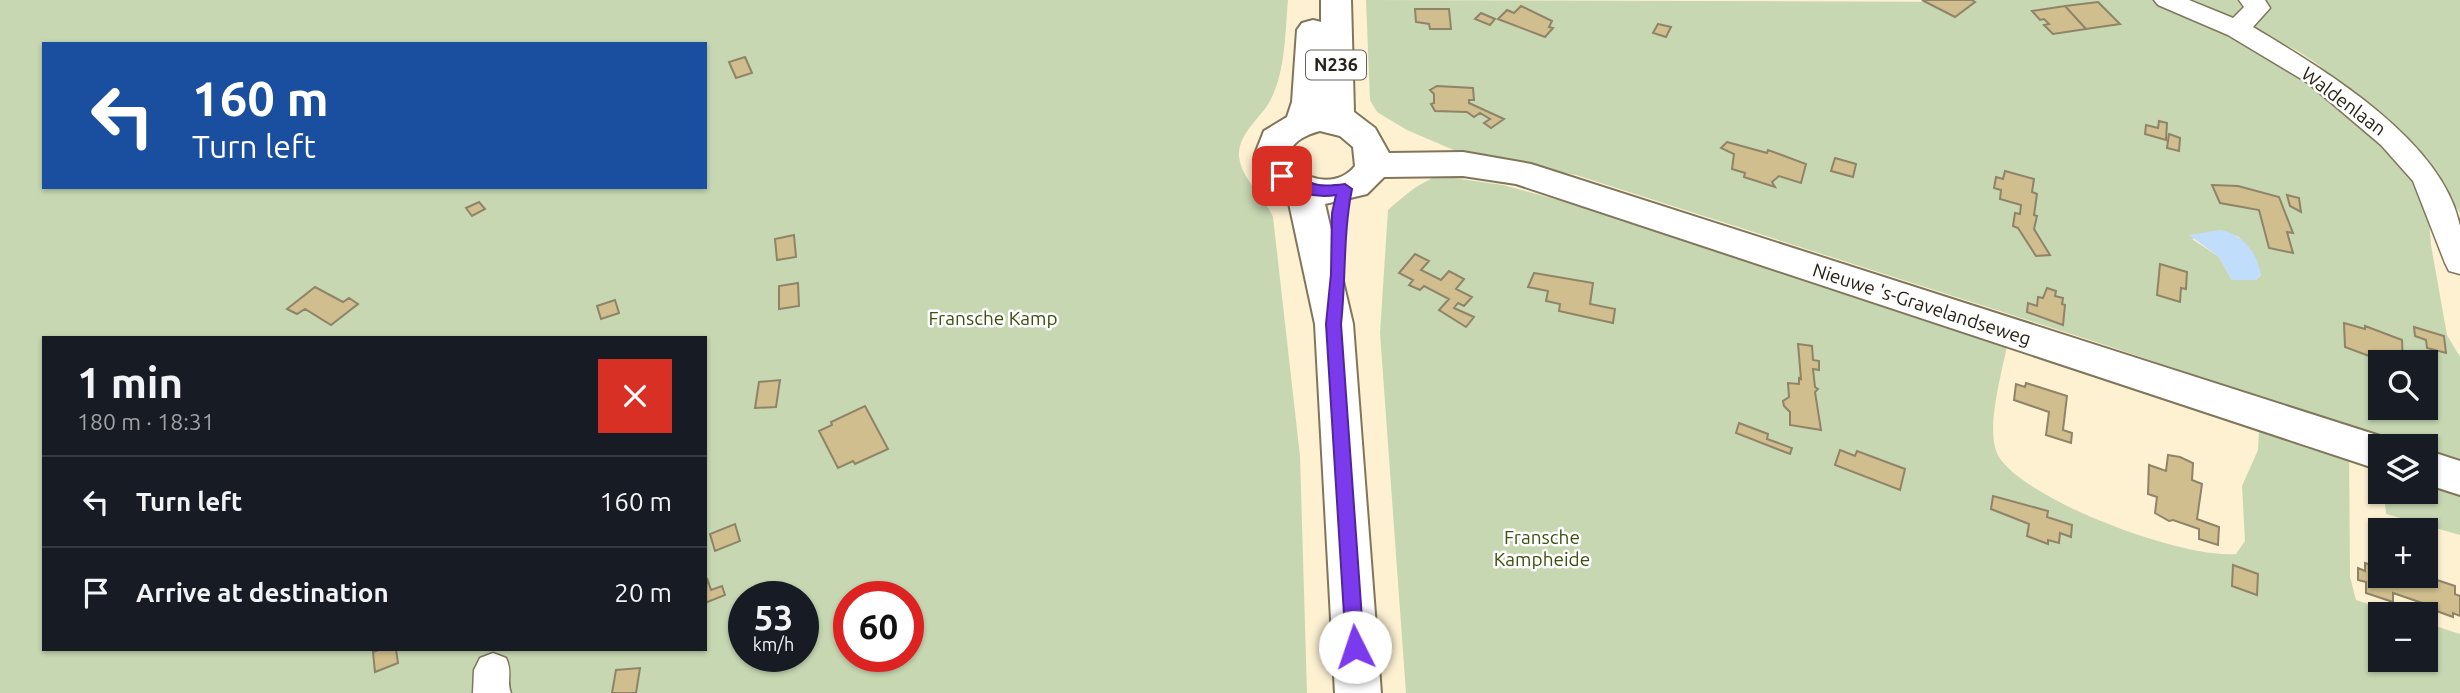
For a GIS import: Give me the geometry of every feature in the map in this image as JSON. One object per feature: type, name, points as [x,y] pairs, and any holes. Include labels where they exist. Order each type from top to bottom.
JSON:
[{"type":"main road","name":"N236","points":[[1302,123],[1308,102],[1315,0]]},
{"type":"main road","name":"N236","points":[[1336,0],[1338,114],[1364,145]]},
{"type":"main road","points":[[1320,120],[1364,145],[1368,175],[1345,189],[1324,192],[1301,188],[1282,176],[1274,166],[1271,155],[1280,135],[1302,123],[1320,120]]},
{"type":"main road","name":"Nieuwe 's-Gravelandseweg","points":[[1364,145],[1519,172],[2368,449]]},
{"type":"main road","points":[[1301,188],[1310,212],[1334,324],[1358,693]]},
{"type":"main road","points":[[1334,324],[1339,274],[1340,213],[1345,189]]},
{"type":"main road","points":[[2438,471],[2460,478]]},
{"type":"street","name":"Waldenlaan","points":[[2166,0],[2237,29],[2317,77],[2391,138],[2426,177],[2460,263]]},
{"type":"street","points":[[2237,29],[2257,8],[2252,0]]},
{"type":"green space","name":"Fransche Kamp","points":[[0,0],[1288,0],[1279,77],[1270,101],[1242,140],[1239,156],[1248,180],[1273,217],[1300,456],[1307,693],[0,693]]},
{"type":"green space","points":[[1366,0],[2460,0],[2460,213],[2433,171],[2322,72],[2320,66],[2288,46],[2272,42],[2251,42],[2352,111],[2427,197],[2431,245],[2447,335],[2460,357],[2460,461],[2438,455],[2438,434],[2371,434],[2099,343],[1576,175],[1463,154],[1407,130],[1377,112],[1370,100]],"holes":[[[2098,2],[2119,24],[2053,34],[2044,19],[2039,20],[2032,12]],[[2220,230],[2239,237],[2261,275],[2256,280],[2232,280],[2219,257],[2192,239]]]},
{"type":"green space","name":"Fransche Kampheide","points":[[1439,176],[1503,185],[1682,233],[2007,346],[1994,418],[1993,433],[1999,457],[2015,474],[2041,492],[2073,509],[2146,537],[2212,553],[2236,554],[2245,541],[2242,486],[2258,450],[2259,428],[2349,447],[2350,577],[2356,600],[2368,604],[2368,672],[2438,672],[2438,627],[2460,634],[2460,693],[1406,693],[1380,333],[1388,210],[1418,186]]},
{"type":"green space","points":[[2438,479],[2460,485],[2460,535],[2438,529],[2438,518],[2400,518],[2386,514],[2385,504],[2438,504]]},
{"type":"water","points":[[2220,230],[2236,235],[2248,245],[2261,275],[2256,280],[2232,280],[2219,257],[2189,235]]},
{"type":"building","points":[[1922,0],[1972,0],[1975,2],[1955,17]]},
{"type":"building","points":[[2098,2],[2120,24],[2086,29],[2065,6]]},
{"type":"building","points":[[1521,6],[1552,21],[1549,27],[1553,28],[1545,37],[1498,19],[1507,10],[1514,13]]},
{"type":"building","points":[[2065,6],[2086,29],[2053,34],[2044,25],[2049,24],[2044,19],[2040,20],[2032,11]]},
{"type":"building","points":[[1415,9],[1449,9],[1451,29],[1430,29],[1429,24],[1416,22]]},
{"type":"building","points":[[1481,13],[1495,19],[1490,25],[1475,19]]},
{"type":"building","points":[[1658,24],[1671,27],[1666,37],[1653,33]]},
{"type":"building","points":[[745,57],[752,73],[736,78],[729,62]]},
{"type":"building","points":[[1437,86],[1473,88],[1474,100],[1469,100],[1469,103],[1504,119],[1491,128],[1484,123],[1490,119],[1480,113],[1474,117],[1467,112],[1435,111],[1431,104],[1434,103],[1434,94],[1430,90]]},
{"type":"building","points":[[2159,121],[2167,123],[2166,140],[2145,134],[2146,125],[2158,128]]},
{"type":"building","points":[[2169,134],[2180,138],[2179,151],[2167,148]]},
{"type":"building","points":[[1727,142],[1767,153],[1768,150],[1806,164],[1801,183],[1779,176],[1772,182],[1775,187],[1744,177],[1745,173],[1732,169],[1734,154],[1721,148]]},
{"type":"building","points":[[1835,158],[1856,164],[1853,177],[1831,171]]},
{"type":"building","points":[[2005,171],[2034,179],[2032,192],[2037,194],[2034,215],[2037,216],[2034,229],[2050,255],[2036,256],[2018,228],[2013,226],[2015,213],[2020,214],[2021,205],[2000,199],[2001,190],[1994,188],[1996,177],[2003,179]]},
{"type":"building","points":[[2212,185],[2238,186],[2279,197],[2293,233],[2287,232],[2293,253],[2269,248],[2259,210],[2220,203]]},
{"type":"building","points":[[2287,195],[2299,198],[2301,212],[2290,206]]},
{"type":"building","points":[[479,202],[485,209],[472,216],[466,208]]},
{"type":"building","points":[[794,235],[796,257],[777,260],[775,239]]},
{"type":"building","points":[[1415,254],[1429,261],[1421,270],[1441,280],[1449,271],[1464,279],[1456,289],[1472,297],[1464,306],[1458,303],[1454,308],[1474,317],[1466,327],[1439,310],[1449,299],[1424,286],[1420,290],[1409,285],[1413,280],[1399,273]]},
{"type":"building","points":[[2160,264],[2187,272],[2186,289],[2181,288],[2180,302],[2157,295]]},
{"type":"building","points":[[1534,273],[1593,283],[1590,304],[1615,309],[1613,323],[1559,311],[1560,304],[1546,301],[1548,291],[1528,287]]},
{"type":"building","points":[[798,283],[799,306],[779,309],[779,286]]},
{"type":"building","points":[[315,287],[343,302],[349,298],[358,304],[331,325],[305,309],[297,314],[287,309]]},
{"type":"building","points":[[2047,288],[2056,291],[2055,296],[2063,298],[2063,325],[2027,312],[2028,303],[2037,306],[2038,297],[2043,298]]},
{"type":"building","points":[[615,300],[619,313],[601,319],[597,306]]},
{"type":"building","points":[[2344,323],[2365,329],[2365,326],[2402,340],[2402,350],[2368,350],[2368,356],[2345,347]]},
{"type":"building","points":[[2414,327],[2444,336],[2446,353],[2427,348],[2426,340],[2415,336]]},
{"type":"building","points":[[1798,344],[1812,346],[1813,360],[1819,361],[1819,370],[1813,369],[1815,387],[1818,389],[1815,392],[1821,430],[1790,425],[1790,412],[1784,406],[1783,401],[1789,397],[1788,383],[1799,384],[1799,378],[1801,379]]},
{"type":"building","points":[[780,380],[776,407],[755,408],[759,382]]},
{"type":"building","points":[[2026,383],[2067,396],[2063,430],[2072,433],[2071,443],[2046,435],[2049,412],[2014,400],[2016,384],[2025,387]]},
{"type":"building","points":[[865,406],[888,449],[855,464],[853,461],[838,468],[819,431],[832,425],[831,422]]},
{"type":"building","points":[[1739,423],[1768,434],[1767,439],[1792,448],[1790,454],[1736,433]]},
{"type":"building","points":[[1840,450],[1855,456],[1857,451],[1905,469],[1900,490],[1835,465]]},
{"type":"building","points":[[2168,455],[2193,463],[2192,480],[2202,484],[2197,519],[2219,527],[2218,545],[2199,539],[2199,529],[2169,521],[2155,513],[2157,497],[2148,494],[2149,465],[2166,471]]},
{"type":"building","points":[[1993,496],[2048,511],[2047,517],[2072,525],[2071,537],[2060,533],[2059,543],[2048,540],[2048,544],[2027,536],[2029,524],[1991,509]]},
{"type":"building","points":[[735,524],[740,541],[715,551],[710,534]]},
{"type":"building","points":[[2365,563],[2368,564],[2368,588],[2438,588],[2438,580],[2455,586],[2455,594],[2460,596],[2460,616],[2453,613],[2453,617],[2438,612],[2438,602],[2419,602],[2393,593],[2393,602],[2366,593],[2366,582],[2358,580],[2358,568],[2365,571]]},
{"type":"building","points":[[2233,565],[2258,574],[2257,595],[2232,586]]},
{"type":"building","points":[[707,578],[711,590],[722,586],[725,595],[707,602]]},
{"type":"building","points":[[396,651],[398,663],[375,672],[373,652]]},
{"type":"building","points":[[640,668],[636,693],[612,693],[616,670]]},
{"type":"route","points":[[1282,176],[1308,190],[1324,192],[1345,189],[1340,213],[1339,274],[1334,324],[1355,647]]}]
